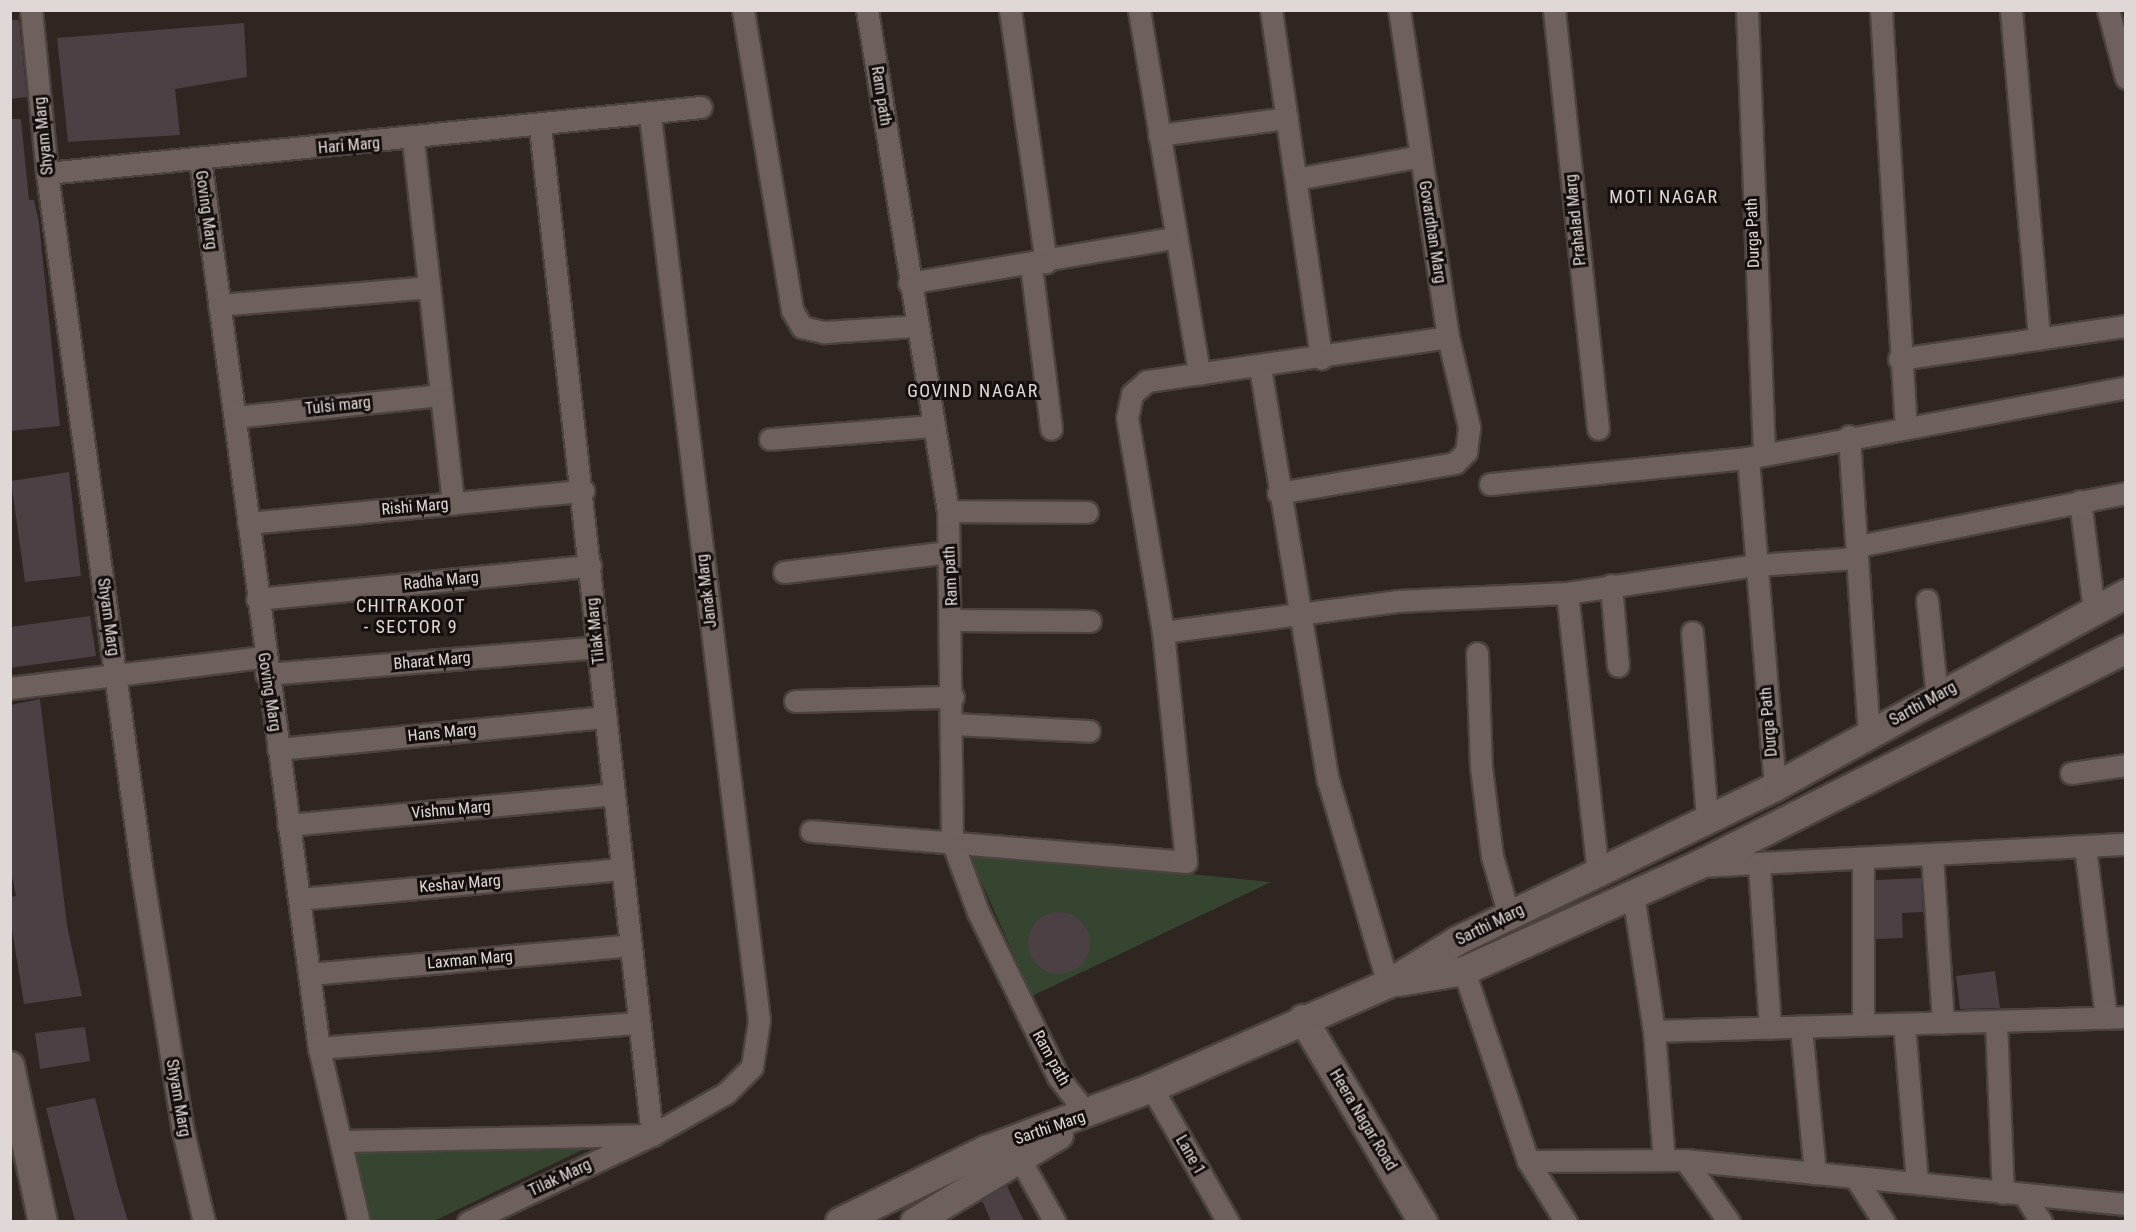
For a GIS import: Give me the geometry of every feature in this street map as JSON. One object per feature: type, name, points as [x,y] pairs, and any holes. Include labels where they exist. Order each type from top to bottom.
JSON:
[{"type":"street","name":"Shyam Marg","points":[[31,10],[47,173],[117,677],[183,1131],[204,1221]]},
{"type":"street","points":[[743,10],[792,310],[802,327],[824,332],[916,326]]},
{"type":"street","name":"Ram path","points":[[867,10],[909,283],[948,511],[953,620],[952,841],[978,912],[1058,1077],[1088,1115]]},
{"type":"street","points":[[1010,10],[1038,263],[1051,429]]},
{"type":"street","points":[[1139,10],[1173,238],[1199,374]]},
{"type":"street","points":[[1271,10],[1322,358]]},
{"type":"street","name":"Govardhan Marg","points":[[1278,493],[1455,463],[1466,452],[1469,428],[1448,337],[1399,10]]},
{"type":"street","name":"Prahalad Marg","points":[[1554,10],[1598,429]]},
{"type":"street","name":"Durga Path","points":[[1747,10],[1757,565],[1779,784]]},
{"type":"street","points":[[1881,10],[1899,360],[1906,425]]},
{"type":"street","points":[[2011,10],[2038,339]]},
{"type":"street","points":[[2108,10],[2126,78]]},
{"type":"street","name":"Hari Marg","points":[[47,173],[414,140],[650,116],[701,107]]},
{"type":"street","name":"Janak Marg","points":[[650,116],[759,1020],[752,1067]]},
{"type":"street","points":[[1159,135],[1287,118]]},
{"type":"street","name":"Tilak Marg","points":[[540,127],[583,491],[605,717],[652,1135]]},
{"type":"street","points":[[414,140],[453,504]]},
{"type":"street","points":[[1296,178],[1421,156]]},
{"type":"street","name":"Goving Marg","points":[[200,159],[235,417],[264,666],[278,749],[320,1048],[359,1221]]},
{"type":"street","points":[[909,283],[1038,263],[1173,238]]},
{"type":"street","points":[[219,305],[428,287]]},
{"type":"street","points":[[1899,360],[2126,326]]},
{"type":"street","points":[[811,831],[1186,862],[1163,632],[1127,418],[1132,394],[1147,381],[1322,358],[1448,337]]},
{"type":"street","points":[[1260,367],[1298,613],[1344,846],[1388,984],[1464,971],[1697,866],[2123,657]]},
{"type":"street","points":[[1490,484],[1754,463],[1850,436],[2126,387]]},
{"type":"street","name":"Tulsi marg","points":[[235,417],[441,395]]},
{"type":"street","points":[[770,440],[933,426]]},
{"type":"street","points":[[1850,436],[1869,734]]},
{"type":"street","name":"Rishi Marg","points":[[248,523],[583,491]]},
{"type":"street","points":[[1163,632],[1396,601],[1567,593],[1857,552],[2080,501],[2126,493]]},
{"type":"street","points":[[2080,501],[2094,610]]},
{"type":"street","points":[[948,511],[1087,512]]},
{"type":"street","points":[[784,572],[949,552]]},
{"type":"street","name":"Radha Marg","points":[[257,599],[590,566]]},
{"type":"street","points":[[1611,585],[1618,666]]},
{"type":"street","points":[[1567,593],[1598,872]]},
{"type":"street","name":"Sarthi Marg","points":[[840,1221],[890,1211],[986,1150],[1088,1115],[1152,1089],[1303,1019],[1388,984],[1432,954],[1779,784],[2126,594]]},
{"type":"street","points":[[1927,600],[1937,696]]},
{"type":"street","points":[[953,620],[1090,621]]},
{"type":"street","points":[[1692,632],[1707,820]]},
{"type":"street","name":"Bharat Marg","points":[[10,688],[264,666],[598,647]]},
{"type":"street","points":[[1477,653],[1481,767],[1492,856],[1509,916]]},
{"type":"street","points":[[795,700],[953,697]]},
{"type":"street","name":"Hans Marg","points":[[278,749],[605,717]]},
{"type":"street","points":[[953,724],[1089,731]]},
{"type":"street","points":[[2071,773],[2126,765]]},
{"type":"street","points":[[1779,784],[1793,818]]},
{"type":"street","name":"Vishnu Marg","points":[[288,825],[614,794]]},
{"type":"street","points":[[1697,866],[1759,866],[2126,844]]},
{"type":"street","points":[[1654,1031],[2116,1018],[2085,847]]},
{"type":"street","points":[[1932,856],[1943,1023]]},
{"type":"street","points":[[1863,860],[1863,1025]]},
{"type":"street","points":[[1759,866],[1770,1028]]},
{"type":"street","name":"Keshav Marg","points":[[299,898],[622,869]]},
{"type":"street","points":[[1633,894],[1654,1031],[1664,1160]]},
{"type":"street","name":"Laxman Marg","points":[[309,974],[631,945]]},
{"type":"street","points":[[1464,971],[1528,1161],[1556,1218]]},
{"type":"street","name":"Heera Nagar Road","points":[[1303,1019],[1423,1221]]},
{"type":"street","points":[[1996,1021],[2003,1193]]},
{"type":"street","points":[[320,1048],[638,1023]]},
{"type":"street","points":[[1904,1024],[1917,1182]]},
{"type":"street","points":[[1802,1027],[1815,1173]]},
{"type":"street","name":"Tilak Marg","points":[[468,1221],[652,1135],[726,1093],[752,1067]]},
{"type":"street","points":[[11,1074],[43,1221]]},
{"type":"street","name":"Lane 1","points":[[1152,1089],[1228,1221]]},
{"type":"street","points":[[915,1221],[1021,1161],[1088,1115]]},
{"type":"street","points":[[341,1141],[652,1135]]},
{"type":"street","points":[[1528,1161],[1685,1160],[1917,1182],[2025,1196],[2126,1204]]},
{"type":"street","points":[[1685,1160],[1729,1221]]},
{"type":"street","points":[[1021,1161],[1055,1221]]},
{"type":"street","points":[[1855,1177],[1884,1221]]},
{"type":"street","points":[[2025,1196],[2041,1221]]},
{"type":"green space","points":[[968,852],[1271,882],[1032,996]]},
{"type":"green space","points":[[626,1129],[434,1221],[370,1221],[354,1149]]},
{"type":"building","points":[[10,20],[19,20],[27,97],[10,99]]},
{"type":"building","points":[[244,23],[247,77],[175,89],[180,135],[68,142],[57,38]]},
{"type":"building","points":[[10,119],[21,119],[29,200],[34,200],[39,223],[60,426],[10,431]]},
{"type":"building","points":[[69,472],[81,576],[25,582],[11,481]]},
{"type":"building","points":[[90,616],[96,656],[10,668],[10,627]]},
{"type":"building","points":[[40,699],[67,925],[82,996],[24,1004],[10,917],[10,897],[16,896],[10,867],[10,705]]},
{"type":"building","points":[[1921,878],[1923,912],[1902,913],[1903,938],[1876,939],[1876,880]]},
{"type":"building","points":[[1053,912],[1065,912],[1081,921],[1088,931],[1090,943],[1088,955],[1081,965],[1065,974],[1053,974],[1042,969],[1033,960],[1028,949],[1028,937],[1033,926],[1042,917]]},
{"type":"building","points":[[1995,971],[2000,1008],[1960,1009],[1956,976]]},
{"type":"building","points":[[85,1027],[90,1061],[40,1069],[35,1033]]},
{"type":"building","points":[[95,1098],[128,1221],[75,1221],[46,1108]]},
{"type":"building","points":[[1007,1186],[1024,1221],[991,1221],[982,1201]]},
{"type":"district","name":"MOTI NAGAR","points":[[1664,197]]},
{"type":"district","name":"GOVIND NAGAR","points":[[973,391]]},
{"type":"district","name":"CHITRAKOOT - SECTOR 9","points":[[411,617]]}]
